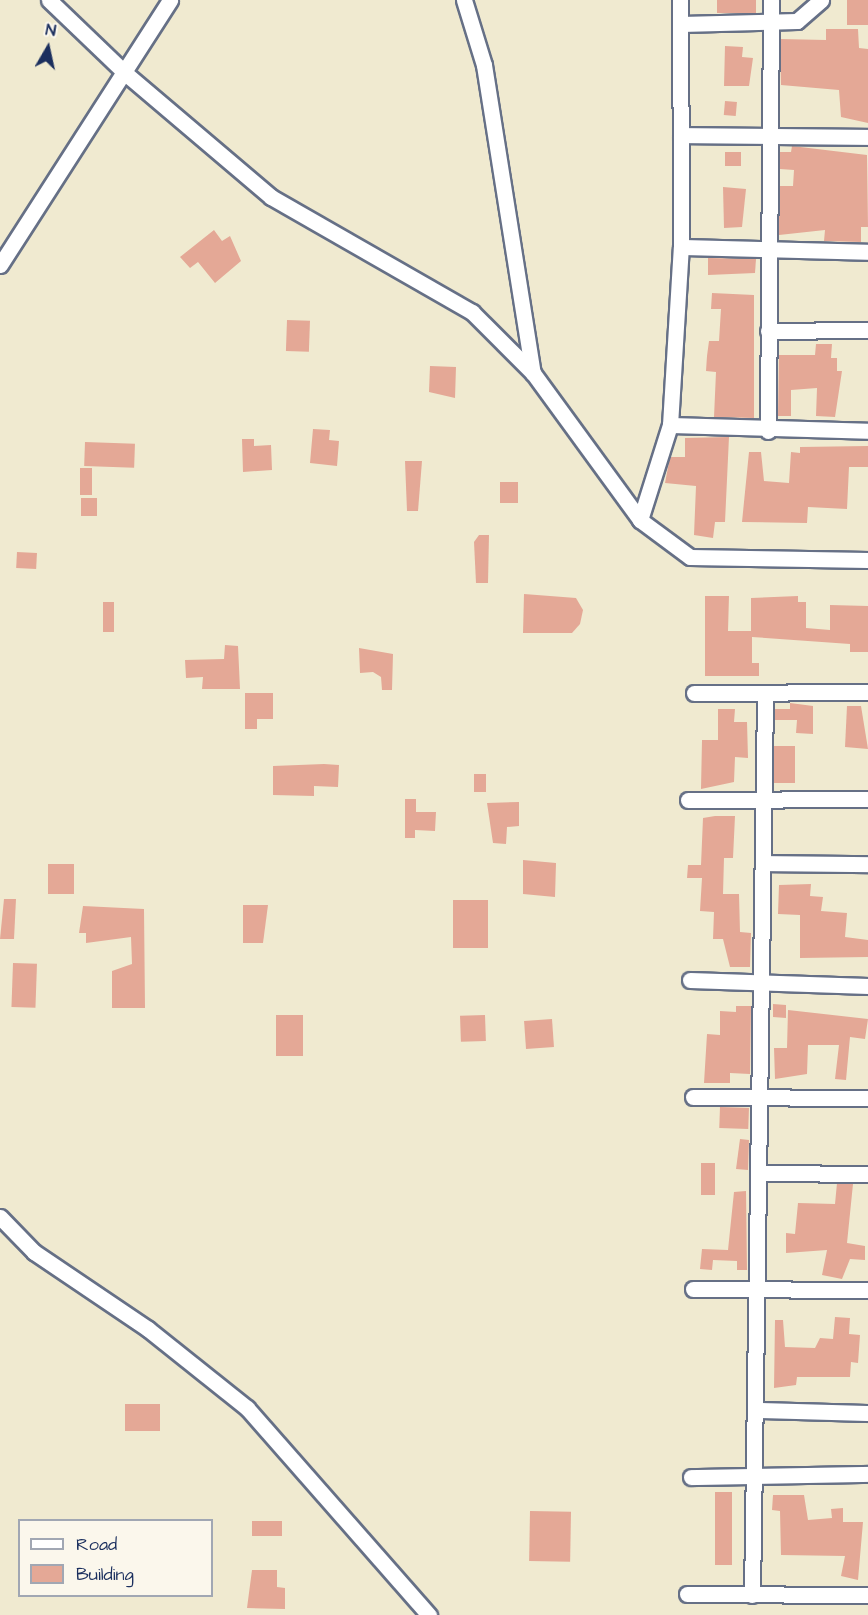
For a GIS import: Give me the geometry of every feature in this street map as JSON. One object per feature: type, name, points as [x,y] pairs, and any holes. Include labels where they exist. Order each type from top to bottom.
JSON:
[{"type":"street","points":[[49,0],[125,73],[271,197],[472,312],[533,373],[640,520],[690,557],[868,560]]},
{"type":"street","points":[[0,265],[170,0]]},
{"type":"street","points":[[464,0],[484,65],[533,373]]},
{"type":"street","points":[[640,520],[670,425],[681,247],[680,0]]},
{"type":"street","points":[[768,431],[766,247],[771,0]]},
{"type":"street","points":[[681,24],[797,21],[822,0]]},
{"type":"street","points":[[681,135],[770,138],[868,137]]},
{"type":"street","points":[[681,247],[766,247],[868,252]]},
{"type":"street","points":[[768,331],[868,330]]},
{"type":"street","points":[[670,425],[768,431],[868,431]]},
{"type":"street","points":[[694,693],[868,692]]},
{"type":"street","points":[[752,1595],[759,1410],[765,693]]},
{"type":"street","points":[[688,800],[868,799]]},
{"type":"street","points":[[764,863],[868,864]]},
{"type":"street","points":[[690,980],[868,986]]},
{"type":"street","points":[[693,1097],[868,1098]]},
{"type":"street","points":[[761,1173],[868,1174]]},
{"type":"street","points":[[0,1217],[34,1252],[148,1329],[247,1408],[429,1615]]},
{"type":"street","points":[[693,1289],[868,1290]]},
{"type":"street","points":[[759,1410],[868,1413]]},
{"type":"street","points":[[691,1477],[868,1474]]},
{"type":"street","points":[[687,1594],[868,1595]]},
{"type":"building","points":[[717,0],[756,0],[756,13],[717,13]]},
{"type":"building","points":[[847,0],[868,0],[868,25],[847,25]]},
{"type":"building","points":[[826,29],[858,29],[859,48],[868,49],[868,123],[841,117],[839,90],[781,85],[780,39],[826,40]]},
{"type":"building","points":[[725,46],[743,47],[742,57],[753,58],[749,86],[724,86]]},
{"type":"building","points":[[725,101],[737,102],[736,116],[724,115]]},
{"type":"building","points":[[792,146],[867,155],[868,227],[861,227],[861,242],[824,241],[825,230],[779,235],[779,186],[793,186],[794,170],[780,169],[780,152],[791,152]]},
{"type":"building","points":[[725,152],[741,152],[741,166],[725,166]]},
{"type":"building","points":[[723,187],[746,189],[742,227],[724,228]]},
{"type":"building","points":[[214,230],[222,241],[230,236],[241,261],[215,283],[198,262],[190,268],[180,257]]},
{"type":"building","points":[[708,258],[756,259],[755,273],[708,275]]},
{"type":"building","points":[[712,293],[754,295],[754,418],[714,417],[716,372],[706,371],[709,341],[719,341],[721,309],[711,309]]},
{"type":"building","points":[[287,320],[310,321],[309,352],[286,351]]},
{"type":"building","points":[[816,344],[832,344],[831,358],[837,358],[837,371],[842,371],[835,417],[816,416],[817,388],[791,390],[791,416],[778,416],[779,355],[815,355]]},
{"type":"building","points":[[430,366],[456,367],[455,398],[429,392]]},
{"type":"building","points":[[313,429],[330,430],[329,440],[339,441],[337,466],[310,463]]},
{"type":"building","points":[[729,437],[725,522],[715,522],[713,538],[694,535],[696,486],[665,483],[670,457],[685,457],[685,438]]},
{"type":"building","points":[[242,439],[254,439],[254,446],[271,445],[272,470],[243,472]]},
{"type":"building","points":[[85,442],[135,444],[134,468],[84,466]]},
{"type":"building","points":[[868,446],[868,467],[849,467],[847,509],[808,507],[807,523],[742,522],[749,452],[761,452],[764,481],[789,483],[791,452],[800,453],[800,447]]},
{"type":"building","points":[[405,461],[422,461],[418,511],[407,511]]},
{"type":"building","points":[[80,468],[92,468],[92,495],[80,495]]},
{"type":"building","points":[[500,482],[518,482],[518,503],[500,503]]},
{"type":"building","points":[[81,498],[97,498],[97,516],[81,516]]},
{"type":"building","points":[[479,535],[489,535],[488,583],[476,583],[474,542]]},
{"type":"building","points":[[17,552],[37,553],[36,569],[16,568]]},
{"type":"building","points":[[524,594],[576,598],[583,610],[580,624],[572,633],[523,633]]},
{"type":"building","points":[[705,596],[729,596],[728,631],[751,631],[751,598],[798,596],[798,602],[806,602],[806,628],[830,630],[830,605],[868,606],[868,652],[850,652],[850,644],[752,637],[752,663],[759,663],[759,676],[705,676]]},
{"type":"building","points":[[103,602],[114,602],[114,632],[103,632]]},
{"type":"building","points":[[225,645],[238,646],[240,689],[202,689],[203,677],[186,678],[185,660],[224,659]]},
{"type":"building","points":[[359,648],[393,654],[392,690],[382,690],[381,677],[373,672],[360,673]]},
{"type":"building","points":[[245,693],[273,693],[273,719],[257,719],[257,729],[245,729]]},
{"type":"building","points":[[790,703],[813,706],[813,734],[796,733],[797,720],[774,720],[775,709],[790,709]]},
{"type":"building","points":[[847,706],[861,706],[868,749],[845,747]]},
{"type":"building","points":[[718,709],[735,709],[734,722],[747,722],[748,758],[735,757],[734,782],[701,789],[702,740],[718,740]]},
{"type":"building","points":[[774,746],[795,746],[795,783],[774,783]]},
{"type":"building","points":[[339,765],[338,787],[314,786],[314,796],[273,795],[273,766]]},
{"type":"building","points":[[474,774],[486,774],[486,792],[474,792]]},
{"type":"building","points":[[405,799],[416,799],[416,812],[436,812],[435,831],[415,830],[415,838],[405,838]]},
{"type":"building","points":[[519,802],[519,826],[507,827],[506,844],[493,843],[487,803]]},
{"type":"building","points":[[735,816],[733,858],[724,858],[723,894],[739,894],[740,932],[751,933],[750,967],[730,967],[723,939],[713,939],[714,912],[700,911],[702,878],[687,878],[688,865],[701,865],[703,818]]},
{"type":"building","points":[[523,860],[556,863],[555,897],[523,894]]},
{"type":"building","points":[[48,864],[74,864],[74,894],[48,894]]},
{"type":"building","points":[[811,884],[810,896],[823,897],[821,911],[847,913],[845,937],[868,940],[868,957],[800,958],[800,915],[778,914],[779,885]]},
{"type":"building","points":[[4,899],[16,899],[14,939],[0,939]]},
{"type":"building","points":[[453,900],[488,900],[488,948],[453,948]]},
{"type":"building","points":[[243,905],[268,905],[263,943],[243,943]]},
{"type":"building","points":[[83,906],[144,909],[145,1008],[112,1008],[112,971],[132,964],[131,937],[86,943],[86,933],[79,933]]},
{"type":"building","points":[[13,963],[37,964],[35,1008],[11,1007]]},
{"type":"building","points":[[773,1004],[786,1005],[786,1018],[773,1017]]},
{"type":"building","points":[[736,1006],[751,1006],[750,1074],[730,1073],[730,1083],[704,1083],[707,1034],[720,1035],[720,1011],[736,1012]]},
{"type":"building","points":[[788,1010],[868,1019],[865,1039],[850,1037],[846,1080],[835,1079],[839,1045],[808,1045],[807,1074],[775,1079],[774,1048],[787,1048]]},
{"type":"building","points":[[276,1015],[303,1015],[303,1056],[276,1056]]},
{"type":"building","points":[[485,1015],[486,1041],[461,1042],[460,1016]]},
{"type":"building","points":[[552,1019],[554,1047],[526,1049],[524,1021]]},
{"type":"building","points":[[720,1107],[749,1108],[748,1129],[719,1128]]},
{"type":"building","points":[[740,1139],[749,1140],[748,1170],[736,1169]]},
{"type":"building","points":[[701,1163],[715,1163],[715,1195],[701,1195]]},
{"type":"building","points":[[837,1183],[853,1184],[847,1243],[865,1246],[865,1260],[850,1259],[842,1279],[822,1275],[827,1250],[786,1253],[786,1233],[795,1234],[798,1203],[835,1204]]},
{"type":"building","points":[[746,1191],[747,1270],[737,1270],[737,1261],[713,1260],[712,1270],[700,1269],[702,1249],[728,1250],[734,1192]]},
{"type":"building","points":[[835,1317],[850,1318],[849,1334],[860,1335],[858,1363],[851,1362],[850,1377],[797,1377],[796,1385],[774,1388],[775,1320],[783,1320],[785,1347],[815,1348],[820,1338],[833,1339]]},
{"type":"building","points":[[125,1404],[160,1404],[160,1431],[125,1431]]},
{"type":"building","points":[[715,1492],[732,1492],[732,1565],[715,1565]]},
{"type":"building","points":[[773,1495],[804,1495],[808,1520],[832,1518],[831,1509],[843,1508],[843,1522],[863,1522],[858,1580],[841,1576],[845,1556],[781,1555],[780,1511],[772,1510]]},
{"type":"building","points":[[530,1511],[571,1512],[570,1562],[529,1561]]},
{"type":"building","points":[[252,1521],[282,1521],[282,1536],[252,1536]]},
{"type":"building","points":[[252,1570],[277,1570],[277,1587],[285,1588],[285,1609],[247,1608]]}]
